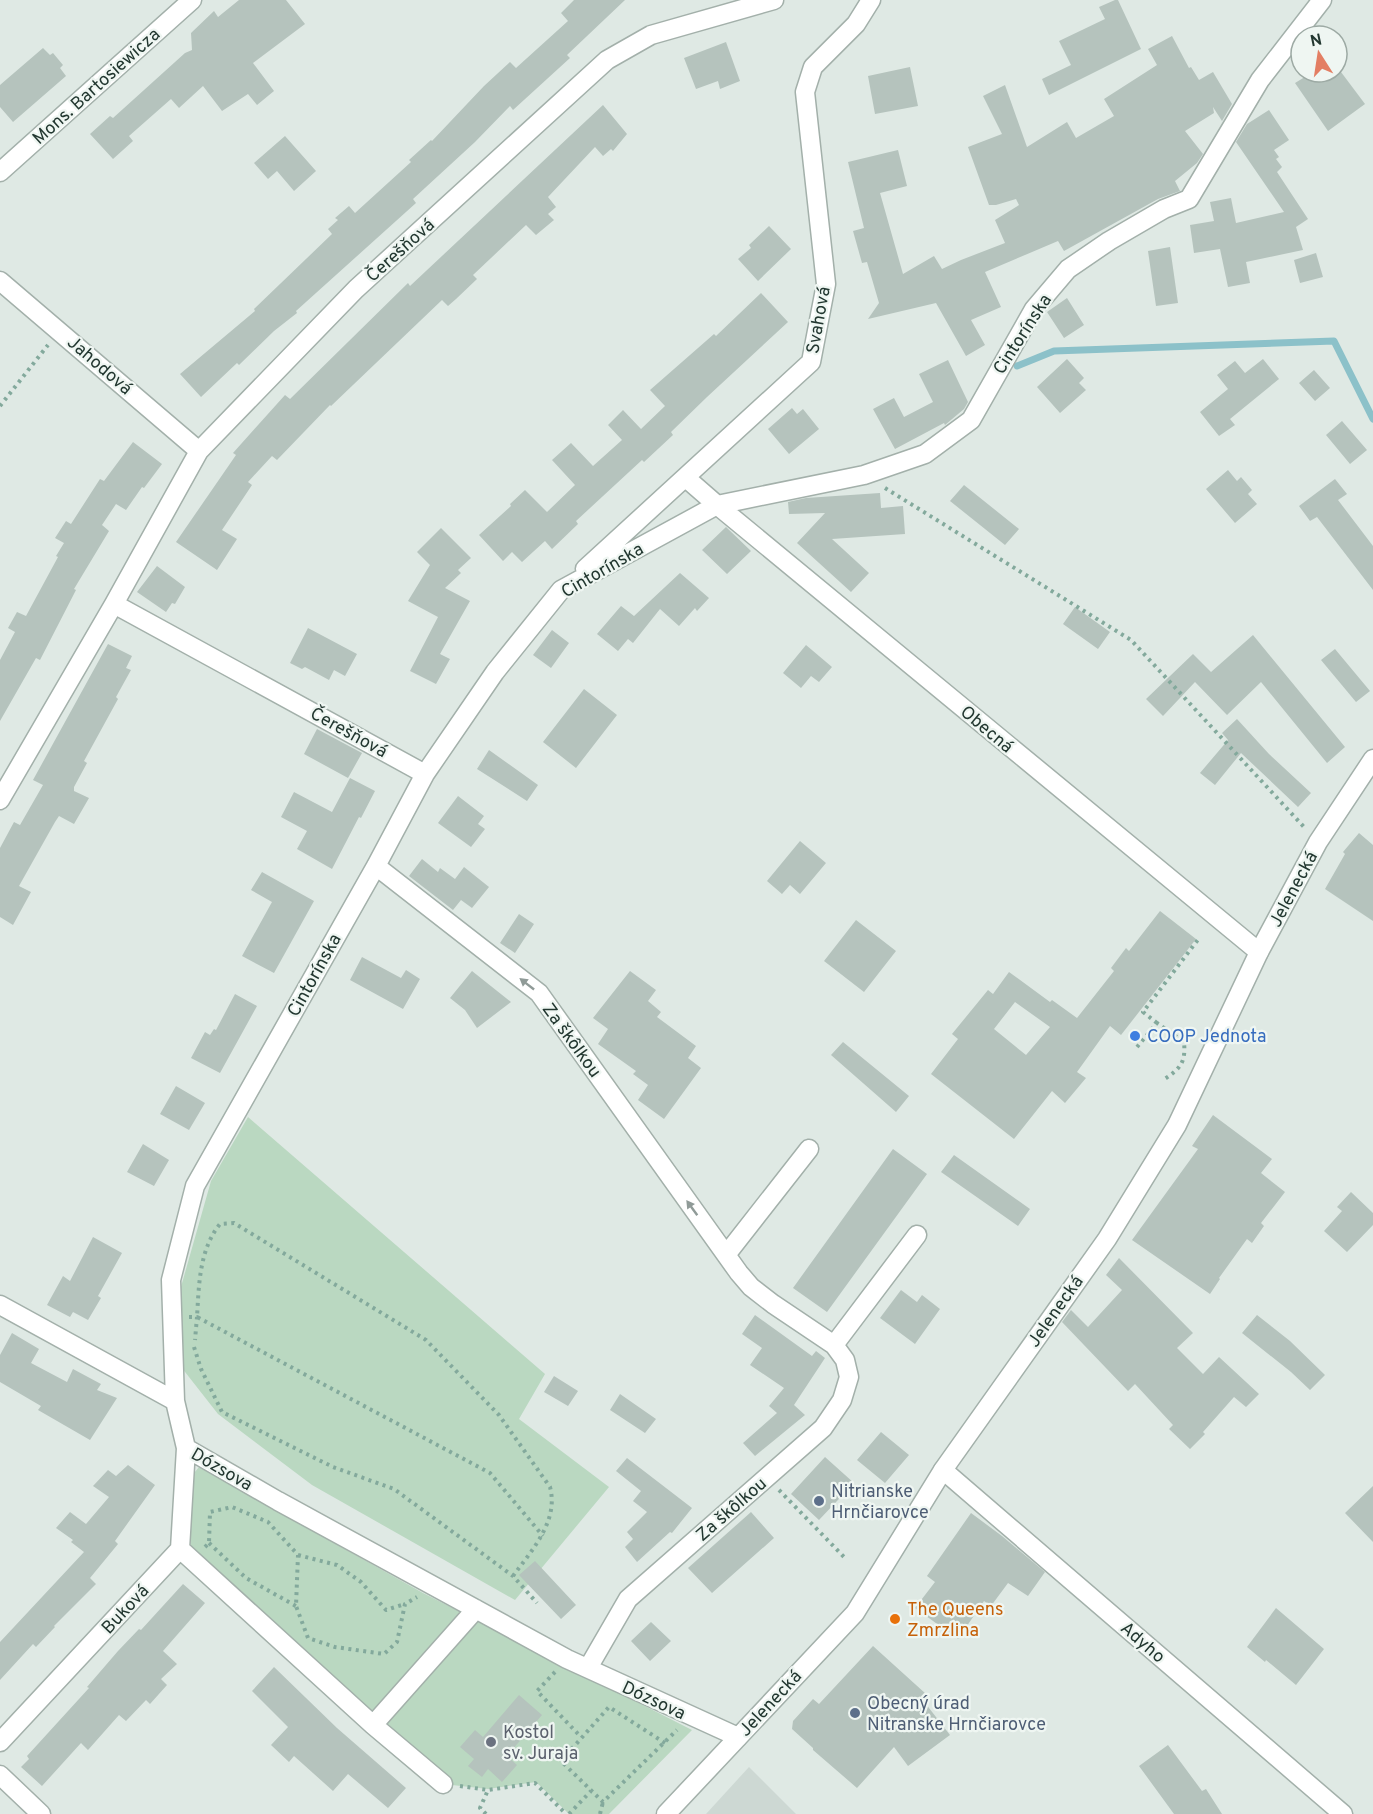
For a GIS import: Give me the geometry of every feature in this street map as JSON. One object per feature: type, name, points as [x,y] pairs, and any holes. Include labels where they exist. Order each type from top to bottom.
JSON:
[{"type":"street","name":"Mons. Bartosiewicza","points":[[0,172],[192,0]]},
{"type":"street","name":"Čerešňová","points":[[0,800],[114,604],[199,451],[356,289],[607,60],[651,35],[774,0]]},
{"type":"street","name":"Svahová","points":[[561,590],[811,362],[826,284],[805,92],[813,67],[856,24],[871,0]]},
{"type":"street","name":"Cintorínska","points":[[175,1401],[171,1280],[195,1186],[376,866],[425,774],[495,672],[561,590],[717,505],[864,476],[926,454],[971,420],[1034,309],[1068,269],[1109,241],[1164,209],[1189,199],[1260,80],[1322,0]]},
{"type":"street","name":"Jahodová","points":[[0,281],[199,451]]},
{"type":"street","name":"Obecná","points":[[686,478],[1259,952]]},
{"type":"street","name":"Čerešňová","points":[[114,604],[425,774]]},
{"type":"street","name":"Jelenecká","points":[[666,1814],[855,1613],[943,1470],[1107,1239],[1177,1125],[1259,952],[1318,842],[1373,759]]},
{"type":"street","name":"Za škôlkou","points":[[376,866],[539,993],[751,1287],[834,1345],[845,1360],[849,1377],[842,1400],[823,1428],[628,1599],[588,1668]]},
{"type":"street","points":[[726,1255],[809,1149]]},
{"type":"street","points":[[834,1345],[917,1235]]},
{"type":"street","points":[[0,1305],[175,1401]]},
{"type":"street","name":"Dózsova","points":[[175,1401],[186,1448],[278,1501],[588,1668],[690,1717],[738,1737]]},
{"type":"street","points":[[186,1448],[180,1549],[373,1725],[444,1784]]},
{"type":"street","name":"Adyho","points":[[943,1470],[1343,1814]]},
{"type":"street","name":"Buková","points":[[0,1742],[180,1549]]},
{"type":"street","points":[[373,1725],[476,1609]]},
{"type":"street","points":[[0,1775],[41,1814]]},
{"type":"path","points":[[0,406],[60,330]]},
{"type":"path","points":[[864,476],[1131,640],[1318,842]]},
{"type":"path","points":[[1163,1080],[1176,1072],[1185,1057],[1184,1042],[1143,1012],[1200,937]]},
{"type":"path","points":[[1137,1047],[1157,1023]]},
{"type":"path","points":[[513,1576],[543,1536],[553,1498],[550,1487],[499,1415],[426,1340],[234,1223],[220,1224],[202,1260],[194,1345],[201,1369],[222,1412],[333,1467],[394,1488],[513,1576],[537,1603]]},
{"type":"path","points":[[184,1317],[198,1317],[490,1473],[543,1536]]},
{"type":"path","points":[[768,1478],[845,1558]]},
{"type":"path","points":[[209,1544],[246,1578],[296,1606]]},
{"type":"path","points":[[298,1555],[337,1565],[361,1582],[386,1610],[405,1604]]},
{"type":"path","points":[[537,1692],[581,1737]]},
{"type":"path","points":[[603,1802],[561,1761],[609,1707],[665,1743]]},
{"type":"path","points":[[600,1814],[603,1802],[690,1717]]},
{"type":"path","points":[[444,1784],[488,1790],[535,1783],[568,1814],[592,1791]]},
{"type":"path","points":[[486,1814],[480,1808],[488,1790]]},
{"type":"shaded area","points":[[749,1767],[796,1814],[706,1814]]},
{"type":"green space","points":[[248,1117],[545,1374],[519,1419],[609,1487],[515,1600],[312,1485],[218,1414],[178,1363],[173,1315],[211,1181]]},
{"type":"green space","points":[[199,1467],[423,1593],[692,1730],[609,1814],[569,1814],[536,1782],[488,1789],[443,1784],[191,1561],[190,1478]]},
{"type":"building","points":[[239,0],[286,0],[305,24],[253,63],[274,91],[257,105],[248,94],[222,111],[203,86],[179,108],[171,99],[129,136],[133,141],[113,159],[90,134],[110,116],[113,118],[185,53],[192,50],[191,33],[214,11],[218,17]]},
{"type":"building","points":[[574,0],[625,0],[567,55],[570,58],[513,110],[510,106],[413,199],[416,203],[296,311],[297,313],[274,331],[239,365],[237,363],[201,397],[180,374],[255,311],[254,309],[332,234],[328,229],[338,220],[335,218],[349,206],[355,213],[411,162],[409,160],[432,141],[510,62],[516,68],[568,21],[561,13]]},
{"type":"building","points":[[1118,0],[1141,49],[1049,95],[1042,79],[1071,65],[1059,41],[1105,19],[1099,7]]},
{"type":"building","points":[[1172,36],[1189,68],[1191,67],[1199,80],[1213,72],[1232,104],[1222,121],[1213,107],[1214,113],[1185,131],[1203,154],[1197,163],[1175,181],[1180,191],[1158,199],[1064,251],[1058,241],[985,272],[1001,307],[971,320],[985,345],[966,356],[936,303],[868,319],[879,303],[867,262],[862,263],[853,231],[864,228],[848,162],[898,150],[907,186],[880,193],[903,274],[934,256],[942,269],[1005,243],[995,220],[1019,205],[1016,199],[989,205],[968,147],[1002,134],[983,96],[1005,85],[1027,147],[1067,122],[1076,138],[1114,116],[1104,99],[1157,65],[1148,49]]},
{"type":"building","points":[[726,42],[740,81],[720,89],[718,81],[696,89],[684,58]]},
{"type":"building","points":[[43,48],[50,55],[53,53],[63,65],[60,68],[66,76],[13,122],[0,107],[0,85]]},
{"type":"building","points":[[910,67],[918,106],[875,114],[868,76]]},
{"type":"building","points":[[1349,83],[1365,104],[1328,131],[1296,84]]},
{"type":"building","points":[[603,105],[627,134],[613,151],[611,149],[603,156],[595,147],[548,197],[556,207],[548,214],[554,220],[536,235],[526,225],[473,275],[477,279],[456,299],[448,306],[442,300],[330,405],[277,460],[272,456],[248,482],[252,485],[222,530],[237,539],[217,570],[176,542],[236,455],[233,453],[285,395],[290,399],[408,283],[410,286]]},
{"type":"building","points":[[1269,110],[1289,140],[1274,150],[1279,157],[1276,159],[1282,167],[1277,172],[1308,219],[1296,227],[1303,250],[1246,262],[1250,283],[1228,287],[1220,249],[1194,253],[1190,225],[1214,221],[1210,202],[1231,198],[1236,223],[1284,212],[1236,142],[1247,124]]},
{"type":"building","points":[[285,136],[316,171],[294,191],[277,171],[268,179],[254,163]]},
{"type":"building","points":[[769,226],[791,249],[758,281],[738,259],[751,248],[749,245]]},
{"type":"building","points":[[1170,247],[1178,303],[1156,306],[1148,251]]},
{"type":"building","points":[[1316,253],[1323,277],[1300,283],[1294,260]]},
{"type":"building","points":[[761,293],[788,322],[671,432],[673,435],[644,462],[642,460],[576,521],[578,524],[552,549],[545,541],[522,562],[512,552],[503,561],[479,535],[525,490],[547,512],[575,485],[552,460],[571,443],[593,466],[622,440],[608,425],[623,410],[641,429],[665,406],[650,390],[714,334],[716,336]]},
{"type":"building","points":[[1067,298],[1084,325],[1064,338],[1047,312]]},
{"type":"building","points":[[1067,359],[1084,378],[1079,383],[1086,390],[1060,413],[1037,387]]},
{"type":"building","points":[[1263,359],[1279,379],[1230,419],[1235,425],[1219,436],[1200,412],[1228,389],[1217,375],[1235,361],[1245,373]]},
{"type":"building","points":[[948,360],[968,402],[964,409],[945,425],[944,423],[895,449],[873,409],[894,398],[904,417],[933,402],[919,374]]},
{"type":"building","points":[[1314,370],[1330,388],[1315,401],[1299,383]]},
{"type":"building","points":[[792,408],[797,414],[803,409],[819,429],[789,454],[768,429]]},
{"type":"building","points":[[1342,421],[1367,450],[1350,464],[1326,435]]},
{"type":"building","points":[[133,442],[162,464],[126,510],[116,504],[102,525],[109,531],[74,589],[76,590],[40,660],[36,658],[0,721],[0,660],[15,632],[8,628],[17,612],[26,616],[58,557],[56,556],[64,543],[55,538],[66,521],[71,524],[100,479],[104,481]]},
{"type":"building","points":[[1228,470],[1237,481],[1241,477],[1252,490],[1248,494],[1257,504],[1235,523],[1206,489]]},
{"type":"building","points":[[1335,479],[1347,494],[1338,500],[1373,546],[1373,590],[1317,517],[1310,521],[1299,506]]},
{"type":"building","points":[[964,485],[1019,529],[1005,545],[950,501]]},
{"type":"building","points":[[880,493],[881,508],[903,506],[905,534],[832,539],[869,573],[851,592],[797,543],[825,513],[789,514],[788,502],[806,498]]},
{"type":"building","points":[[726,527],[751,551],[727,574],[702,550]]},
{"type":"building","points":[[441,528],[471,558],[458,570],[461,573],[445,588],[470,601],[440,654],[450,659],[436,684],[410,671],[438,617],[408,601],[430,565],[417,552]]},
{"type":"building","points":[[157,566],[185,587],[175,604],[172,603],[166,612],[137,592]]},
{"type":"building","points":[[680,573],[709,598],[697,611],[695,608],[679,626],[660,609],[633,643],[628,639],[618,651],[597,634],[621,606],[634,616]]},
{"type":"building","points":[[1075,607],[1110,632],[1098,649],[1063,624]]},
{"type":"building","points":[[308,628],[357,654],[345,676],[334,670],[329,680],[305,667],[302,669],[290,663]]},
{"type":"building","points":[[552,630],[569,643],[551,668],[533,655]]},
{"type":"building","points":[[1253,635],[1345,747],[1327,763],[1261,682],[1227,715],[1195,682],[1163,716],[1146,699],[1193,654],[1211,672]]},
{"type":"building","points":[[108,644],[132,656],[126,668],[131,670],[84,761],[87,763],[74,787],[74,791],[89,798],[74,824],[59,816],[55,822],[19,886],[31,892],[13,925],[0,917],[0,848],[14,822],[20,825],[43,785],[33,780]]},
{"type":"building","points":[[806,645],[832,667],[819,682],[811,676],[801,688],[783,673]]},
{"type":"building","points":[[1335,649],[1370,691],[1356,702],[1321,660]]},
{"type":"building","points":[[584,689],[617,715],[576,768],[543,742]]},
{"type":"building","points":[[1237,719],[1269,754],[1311,793],[1298,807],[1241,753],[1215,785],[1200,773],[1228,740],[1222,733]]},
{"type":"building","points":[[317,729],[362,753],[348,778],[304,754]]},
{"type":"building","points":[[489,750],[538,785],[527,801],[477,769]]},
{"type":"building","points":[[350,778],[375,791],[332,869],[297,849],[307,831],[281,817],[294,792],[332,812]]},
{"type":"building","points":[[458,796],[484,816],[478,824],[485,829],[471,847],[438,823]]},
{"type":"building","points":[[1359,833],[1373,845],[1373,921],[1325,889],[1345,854],[1343,852]]},
{"type":"building","points":[[800,841],[826,863],[800,894],[790,885],[782,894],[767,881]]},
{"type":"building","points":[[422,859],[438,872],[440,868],[455,879],[464,867],[489,887],[472,908],[461,900],[453,910],[409,876]]},
{"type":"building","points":[[262,872],[314,901],[274,973],[242,956],[272,902],[251,890]]},
{"type":"building","points":[[1160,911],[1196,939],[1121,1035],[1110,1026],[1077,1072],[1086,1078],[1065,1103],[1052,1091],[1014,1139],[931,1074],[958,1039],[952,1034],[988,990],[993,994],[1009,972],[1050,1002],[1052,1000],[1077,1018],[1114,971],[1111,968],[1126,948],[1129,951]],"holes":[[[1015,1002],[1050,1027],[1026,1055],[994,1029]]]},
{"type":"building","points":[[519,914],[534,924],[515,953],[500,943]]},
{"type":"building","points":[[856,920],[896,951],[864,992],[824,961]]},
{"type":"building","points":[[362,957],[401,978],[406,970],[420,979],[403,1009],[350,980]]},
{"type":"building","points":[[472,971],[511,1002],[477,1028],[465,1010],[450,998]]},
{"type":"building","points":[[630,971],[656,990],[648,1001],[661,1012],[657,1017],[696,1046],[688,1058],[701,1068],[664,1119],[638,1100],[648,1085],[633,1074],[636,1071],[598,1044],[608,1029],[593,1018]]},
{"type":"building","points":[[235,994],[257,1006],[220,1073],[191,1058],[205,1032],[210,1035],[214,1029],[216,1030]]},
{"type":"building","points":[[843,1042],[909,1096],[896,1112],[831,1055]]},
{"type":"building","points":[[176,1086],[205,1103],[189,1130],[160,1114]]},
{"type":"building","points":[[1213,1115],[1272,1159],[1261,1173],[1285,1192],[1261,1223],[1264,1226],[1252,1243],[1247,1239],[1210,1294],[1132,1240],[1198,1149],[1192,1146]]},
{"type":"building","points":[[143,1144],[169,1160],[154,1186],[127,1172]]},
{"type":"building","points":[[893,1149],[927,1174],[827,1312],[793,1288]]},
{"type":"building","points":[[954,1155],[1030,1209],[1018,1226],[941,1172]]},
{"type":"building","points":[[1351,1192],[1373,1213],[1373,1225],[1347,1252],[1324,1231],[1342,1211],[1337,1207]]},
{"type":"building","points":[[93,1237],[122,1253],[98,1296],[101,1298],[88,1320],[73,1312],[70,1317],[47,1305],[63,1276],[70,1281]]},
{"type":"building","points":[[1119,1258],[1193,1333],[1177,1348],[1203,1374],[1219,1357],[1259,1394],[1246,1407],[1234,1397],[1190,1449],[1169,1429],[1173,1425],[1135,1384],[1128,1391],[1062,1322],[1071,1310],[1088,1327],[1122,1290],[1106,1275]]},
{"type":"building","points":[[901,1290],[917,1302],[922,1295],[940,1309],[915,1344],[880,1318]]},
{"type":"building","points":[[755,1315],[812,1356],[816,1351],[825,1358],[794,1405],[805,1415],[755,1456],[743,1443],[777,1413],[769,1406],[784,1388],[750,1365],[762,1348],[742,1334]]},
{"type":"building","points":[[1257,1315],[1290,1341],[1325,1375],[1310,1390],[1242,1333]]},
{"type":"building","points":[[12,1333],[39,1349],[31,1363],[67,1382],[73,1369],[101,1384],[97,1390],[117,1398],[90,1440],[38,1410],[41,1406],[0,1382],[0,1355]]},
{"type":"building","points":[[554,1376],[578,1391],[568,1406],[544,1392]]},
{"type":"building","points":[[620,1394],[656,1419],[645,1433],[610,1410]]},
{"type":"building","points":[[881,1432],[909,1455],[885,1483],[857,1460]]},
{"type":"building","points":[[825,1457],[854,1483],[819,1520],[791,1494]]},
{"type":"building","points":[[627,1458],[692,1508],[672,1533],[670,1532],[637,1562],[625,1547],[633,1539],[627,1532],[647,1512],[633,1501],[641,1491],[616,1471]]},
{"type":"building","points":[[128,1465],[155,1485],[115,1541],[118,1544],[90,1578],[96,1584],[36,1647],[33,1644],[0,1680],[0,1642],[84,1552],[71,1542],[73,1540],[56,1528],[70,1512],[86,1524],[109,1497],[93,1486],[108,1470],[116,1476]]},
{"type":"building","points":[[1373,1486],[1373,1542],[1345,1513]]},
{"type":"building","points":[[751,1512],[774,1538],[712,1593],[688,1568]]},
{"type":"building","points":[[971,1513],[1045,1572],[1028,1596],[1008,1583],[991,1606],[984,1601],[958,1639],[915,1608],[935,1582],[927,1576]]},
{"type":"building","points":[[535,1561],[576,1605],[561,1619],[519,1575]]},
{"type":"building","points":[[183,1584],[205,1603],[163,1651],[177,1664],[161,1679],[167,1685],[150,1704],[146,1700],[126,1721],[119,1715],[88,1750],[81,1743],[42,1786],[21,1767],[29,1759],[27,1756],[89,1688],[87,1687],[118,1651],[139,1629],[141,1630]]},
{"type":"building","points":[[1276,1608],[1324,1649],[1296,1685],[1247,1647]]},
{"type":"building","points":[[651,1622],[671,1641],[650,1661],[631,1641]]},
{"type":"building","name":"Obecný úrad Nitranske Hrnčiarovce","points":[[873,1646],[926,1694],[922,1699],[950,1735],[908,1766],[894,1747],[857,1788],[792,1729],[793,1721],[813,1699],[819,1704]]},
{"type":"building","points":[[274,1667],[337,1728],[406,1788],[388,1808],[348,1774],[333,1791],[294,1756],[289,1762],[271,1745],[288,1727],[252,1691]]},
{"type":"building","name":"Kostol sv. Juraja","points":[[519,1695],[542,1715],[507,1756],[517,1765],[502,1782],[488,1769],[482,1777],[468,1766],[474,1759],[460,1747],[475,1730],[483,1737]]},
{"type":"building","points":[[1168,1745],[1202,1791],[1206,1789],[1222,1814],[1174,1814],[1139,1766]]},
{"type":"waterway","points":[[1017,366],[1054,351],[1334,341],[1373,419]]},
{"type":"place","name":"COOP Jednota","points":[[1135,1036]]},
{"type":"place","name":"Nitrianske Hrnčiarovce","points":[[819,1501]]},
{"type":"place","name":"The Queens Zmrzlina","points":[[895,1619]]},
{"type":"place","name":"Obecný úrad Nitranske Hrnčiarovce","points":[[855,1713]]},
{"type":"place","name":"Kostol sv. Juraja","points":[[491,1742]]}]
